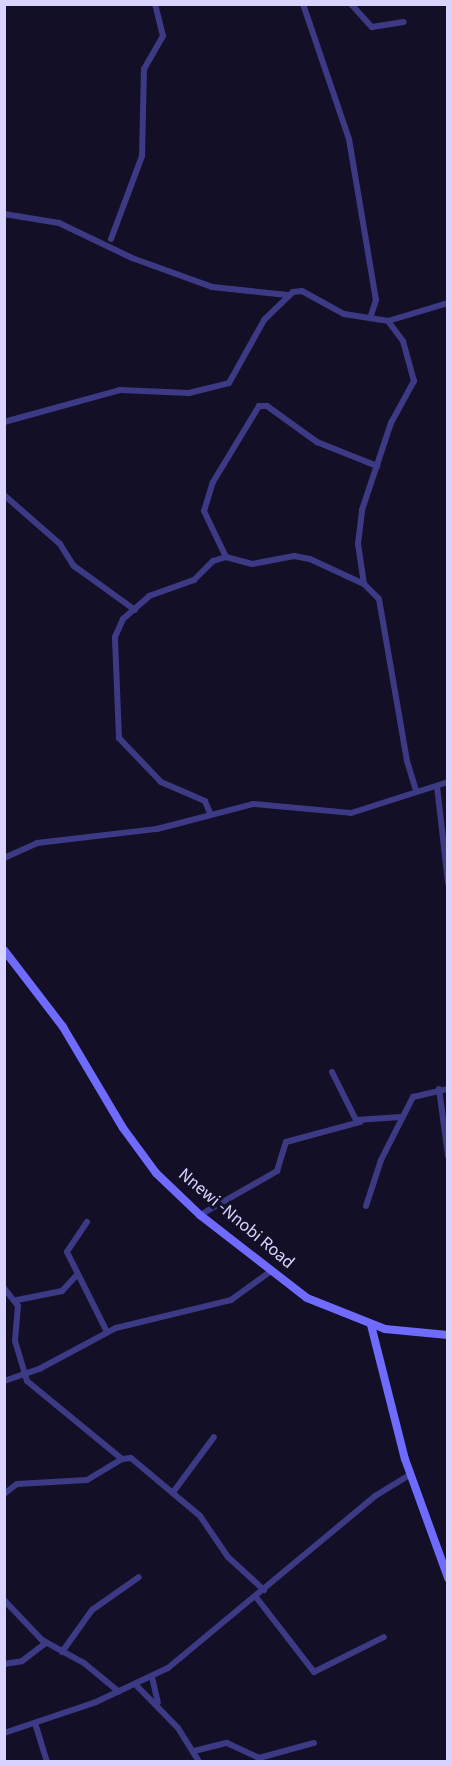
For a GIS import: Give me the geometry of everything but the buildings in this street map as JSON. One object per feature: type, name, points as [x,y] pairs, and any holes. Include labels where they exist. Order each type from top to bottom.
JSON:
[{"type":"main road","name":"Nnewi -Nnobi Road","points":[[4,950],[63,1027],[123,1128],[156,1173],[200,1215],[307,1298],[371,1325],[447,1335]]},
{"type":"main road","points":[[371,1325],[411,1474],[447,1578]]},
{"type":"street","points":[[111,238],[142,156],[144,69],[163,36],[155,4]]},
{"type":"street","points":[[303,4],[349,139],[376,300],[370,318]]},
{"type":"street","points":[[351,4],[372,27],[404,22]]},
{"type":"street","points":[[4,214],[59,223],[132,258],[212,287],[288,296],[303,291],[344,314],[387,321],[447,303]]},
{"type":"street","points":[[4,422],[120,390],[189,393],[229,383],[264,320],[288,296]]},
{"type":"street","points":[[364,584],[358,523],[391,423],[414,381],[403,340],[387,321]]},
{"type":"street","points":[[226,557],[204,511],[213,482],[259,406],[267,406],[317,442],[377,466]]},
{"type":"street","points":[[4,495],[60,544],[74,566],[135,610]]},
{"type":"street","points":[[210,813],[205,801],[161,782],[119,738],[120,683],[115,637],[118,623],[157,591],[194,580],[213,561],[226,557],[252,564],[294,556],[310,559],[364,584],[379,599],[384,616],[407,761],[416,790]]},
{"type":"street","points":[[4,858],[37,843],[157,829],[210,813],[253,804],[351,813],[392,803],[416,790],[447,782]]},
{"type":"street","points":[[436,786],[447,883]]},
{"type":"street","points":[[332,1072],[348,1099],[352,1116],[360,1122]]},
{"type":"street","points":[[439,1089],[447,1156]]},
{"type":"street","points":[[366,1206],[401,1117],[413,1097],[439,1089],[447,1089]]},
{"type":"street","points":[[200,1215],[277,1171],[286,1142],[360,1122],[401,1117]]},
{"type":"street","points":[[87,1222],[68,1249],[77,1275],[107,1332]]},
{"type":"street","points":[[4,1381],[24,1375],[107,1332],[222,1303],[245,1293],[271,1271]]},
{"type":"street","points":[[17,1300],[62,1290],[77,1275]]},
{"type":"street","points":[[4,1288],[17,1300]]},
{"type":"street","points":[[17,1300],[15,1335],[24,1375],[122,1459]]},
{"type":"street","points":[[174,1491],[214,1437]]},
{"type":"street","points":[[4,1494],[17,1484],[87,1480],[122,1459],[131,1458],[174,1491],[214,1532],[228,1557],[264,1590]]},
{"type":"street","points":[[4,1733],[35,1724],[136,1685],[187,1656],[375,1496],[411,1474]]},
{"type":"street","points":[[62,1652],[92,1610],[139,1577]]},
{"type":"street","points":[[256,1597],[314,1672],[384,1637]]},
{"type":"street","points":[[4,1600],[46,1643],[84,1663],[119,1692]]},
{"type":"street","points":[[4,1664],[22,1661],[46,1643]]},
{"type":"street","points":[[152,1677],[159,1705]]},
{"type":"street","points":[[136,1685],[159,1705],[199,1761]]},
{"type":"street","points":[[35,1724],[47,1761]]},
{"type":"street","points":[[194,1751],[227,1743],[259,1758],[314,1743]]}]
